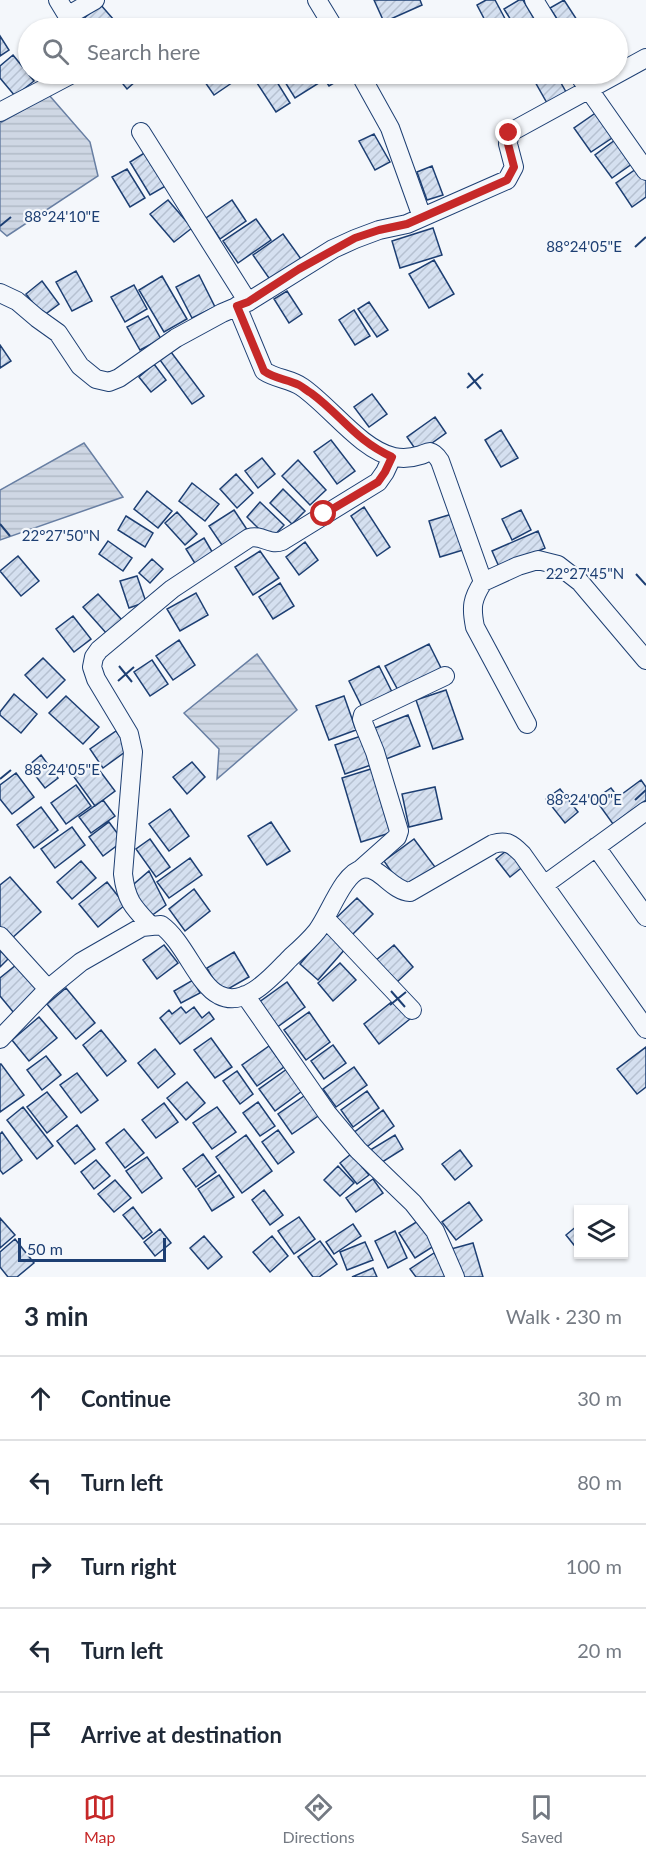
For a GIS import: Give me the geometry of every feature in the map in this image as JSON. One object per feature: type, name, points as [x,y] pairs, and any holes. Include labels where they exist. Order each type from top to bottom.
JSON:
[{"type":"street","points":[[67,15],[95,0]]},
{"type":"street","points":[[317,0],[328,18]]},
{"type":"street","points":[[534,0],[545,18]]},
{"type":"street","points":[[628,68],[646,58]]},
{"type":"street","points":[[0,111],[53,84]]},
{"type":"street","points":[[366,84],[390,128],[422,217]]},
{"type":"street","points":[[584,84],[646,171]]},
{"type":"street","points":[[0,293],[17,301],[58,333],[80,366],[96,379],[109,382],[119,378],[176,338],[242,304],[333,249],[355,238],[407,224],[507,180],[514,167],[508,144],[509,133],[599,84]]},
{"type":"street","points":[[141,132],[242,304],[264,371],[272,377],[299,385],[360,438],[392,457],[409,459],[430,452],[436,455],[483,582]]},
{"type":"street","points":[[150,925],[131,905],[125,891],[123,874],[133,752],[129,734],[96,679],[92,667],[94,657],[99,650],[172,589],[249,538],[261,537],[272,543],[282,541],[378,482],[392,457]]},
{"type":"street","points":[[527,724],[475,627],[472,612],[475,595],[483,582],[518,566],[538,560],[558,565],[580,582],[646,660]]},
{"type":"street","points":[[0,1039],[48,989],[81,962],[129,934],[150,925],[161,925],[171,932],[210,989],[219,996],[234,999],[263,986],[317,932],[349,876],[361,869],[397,837],[399,831],[375,752],[364,725],[363,715],[445,676]]},
{"type":"street","points":[[544,885],[646,811]]},
{"type":"street","points":[[361,869],[373,869],[398,890],[410,892],[493,844],[502,841],[513,845],[522,854],[646,1029]]},
{"type":"street","points":[[596,847],[646,917]]},
{"type":"street","points":[[325,918],[412,1010]]},
{"type":"street","points":[[0,936],[48,989]]},
{"type":"street","points":[[244,995],[327,1113],[358,1150],[413,1203],[435,1231],[455,1277]]},
{"type":"shaded area","points":[[49,95],[90,142],[98,176],[7,236],[0,230],[0,123]]},
{"type":"shaded area","points":[[84,443],[123,497],[0,540],[0,490]]},
{"type":"shaded area","points":[[257,654],[297,710],[217,779],[219,749],[184,713]]},
{"type":"building","points":[[374,0],[420,0],[422,5],[393,18],[382,18]]},
{"type":"building","points":[[486,0],[495,0],[505,18],[484,18],[477,5]]},
{"type":"building","points":[[523,0],[534,18],[510,18],[504,9]]},
{"type":"building","points":[[564,0],[576,18],[556,18],[550,8]]},
{"type":"building","points":[[100,4],[112,18],[84,18]]},
{"type":"building","points":[[0,36],[9,50],[0,56]]},
{"type":"building","points":[[13,55],[18,61],[18,84],[30,84],[15,96],[0,78],[0,66]]},
{"type":"building","points":[[123,84],[133,84],[127,89]]},
{"type":"building","points":[[206,84],[230,84],[214,95]]},
{"type":"building","points":[[258,84],[278,84],[290,103],[276,112]]},
{"type":"building","points":[[286,84],[317,84],[295,98]]},
{"type":"building","points":[[536,84],[562,84],[566,92],[547,103]]},
{"type":"building","points":[[597,112],[615,136],[591,152],[574,128]]},
{"type":"building","points":[[374,134],[390,162],[375,170],[359,141]]},
{"type":"building","points":[[619,137],[636,161],[612,178],[595,155]]},
{"type":"building","points":[[149,150],[169,184],[150,195],[130,162]]},
{"type":"building","points":[[432,166],[443,195],[427,200],[417,172]]},
{"type":"building","points":[[639,167],[646,177],[646,197],[632,207],[616,183]]},
{"type":"building","points":[[127,169],[145,198],[130,207],[112,177]]},
{"type":"building","points":[[168,200],[192,228],[174,242],[150,214]]},
{"type":"building","points":[[232,200],[246,221],[220,239],[206,218]]},
{"type":"building","points":[[256,219],[271,240],[238,263],[223,241]]},
{"type":"building","points":[[433,228],[442,255],[400,268],[392,241]]},
{"type":"building","points":[[283,234],[301,259],[271,281],[253,255]]},
{"type":"building","points":[[434,260],[454,294],[429,308],[409,274]]},
{"type":"building","points":[[76,271],[92,301],[72,311],[56,282]]},
{"type":"building","points":[[199,275],[215,307],[192,318],[176,287]]},
{"type":"building","points":[[162,276],[187,319],[164,332],[139,290]]},
{"type":"building","points":[[42,281],[59,304],[43,316],[26,294]]},
{"type":"building","points":[[134,285],[147,309],[125,322],[111,297]]},
{"type":"building","points":[[287,291],[302,314],[289,323],[274,299]]},
{"type":"building","points":[[369,302],[388,330],[377,337],[358,309]]},
{"type":"building","points":[[354,310],[370,336],[355,345],[339,320]]},
{"type":"building","points":[[148,316],[161,339],[140,350],[127,327]]},
{"type":"building","points":[[0,345],[11,361],[0,368]]},
{"type":"building","points":[[171,352],[204,396],[192,404],[160,360]]},
{"type":"building","points":[[154,364],[166,380],[151,392],[139,377]]},
{"type":"building","points":[[372,394],[387,414],[369,427],[354,407]]},
{"type":"building","points":[[435,417],[446,433],[418,453],[407,437]]},
{"type":"building","points":[[501,430],[518,458],[501,467],[485,440]]},
{"type":"building","points":[[331,440],[355,471],[337,484],[314,452]]},
{"type":"building","points":[[262,458],[275,474],[258,488],[245,471]]},
{"type":"building","points":[[298,460],[326,490],[310,505],[282,476]]},
{"type":"building","points":[[236,474],[253,493],[237,508],[220,489]]},
{"type":"building","points":[[192,483],[219,504],[205,521],[179,501]]},
{"type":"building","points":[[283,489],[305,511],[292,524],[270,503]]},
{"type":"building","points":[[147,491],[172,511],[158,528],[134,509]]},
{"type":"building","points":[[260,502],[284,525],[270,540],[247,517]]},
{"type":"building","points":[[364,507],[390,547],[377,556],[351,516]]},
{"type":"building","points":[[234,510],[250,534],[226,551],[209,526]]},
{"type":"building","points":[[521,510],[531,530],[512,540],[502,519]]},
{"type":"building","points":[[177,512],[197,534],[185,545],[165,523]]},
{"type":"building","points":[[452,514],[463,550],[440,557],[429,521]]},
{"type":"building","points":[[126,516],[153,533],[145,547],[118,530]]},
{"type":"building","points":[[538,531],[545,548],[500,569],[492,551]]},
{"type":"building","points":[[204,538],[214,555],[196,565],[186,549]]},
{"type":"building","points":[[108,541],[132,558],[123,571],[99,554]]},
{"type":"building","points":[[305,542],[318,560],[299,575],[286,557]]},
{"type":"building","points":[[260,551],[279,578],[253,595],[235,567]]},
{"type":"building","points":[[18,556],[39,581],[21,596],[0,571]]},
{"type":"building","points":[[152,559],[163,569],[150,583],[139,573]]},
{"type":"building","points":[[137,576],[146,602],[129,608],[120,581]]},
{"type":"building","points":[[280,583],[294,606],[273,619],[259,597]]},
{"type":"building","points":[[196,593],[208,615],[180,631],[167,609]]},
{"type":"building","points":[[98,594],[122,620],[107,634],[83,607]]},
{"type":"building","points":[[73,616],[91,639],[74,652],[56,629]]},
{"type":"building","points":[[179,640],[195,665],[173,680],[156,656]]},
{"type":"building","points":[[429,644],[442,670],[399,692],[385,666]]},
{"type":"building","points":[[43,658],[65,680],[47,698],[25,675]]},
{"type":"building","points":[[152,660],[168,684],[150,696],[134,672]]},
{"type":"building","points":[[379,666],[393,694],[363,709],[349,681]]},
{"type":"building","points":[[446,690],[463,739],[433,749],[416,700]]},
{"type":"building","points":[[14,694],[37,714],[21,733],[0,715]]},
{"type":"building","points":[[66,696],[99,727],[83,744],[49,713]]},
{"type":"building","points":[[344,696],[356,730],[329,740],[316,706]]},
{"type":"building","points":[[408,715],[420,746],[386,759],[375,728]]},
{"type":"building","points":[[116,731],[129,749],[103,768],[90,749]]},
{"type":"building","points":[[361,736],[371,765],[345,774],[335,745]]},
{"type":"building","points":[[41,755],[58,778],[45,788],[28,766]]},
{"type":"building","points":[[192,762],[205,777],[187,794],[173,777]]},
{"type":"building","points":[[94,763],[115,791],[95,806],[74,777]]},
{"type":"building","points":[[374,768],[393,832],[361,842],[342,778]]},
{"type":"building","points":[[16,773],[34,797],[12,814],[0,799],[0,785]]},
{"type":"building","points":[[641,780],[646,787],[646,800],[613,824],[595,799],[611,788],[618,797]]},
{"type":"building","points":[[76,785],[91,806],[66,824],[51,803]]},
{"type":"building","points":[[435,787],[442,819],[409,827],[402,794]]},
{"type":"building","points":[[560,789],[578,812],[565,823],[546,799]]},
{"type":"building","points":[[103,800],[115,816],[91,833],[79,817]]},
{"type":"building","points":[[41,807],[58,830],[34,848],[17,825]]},
{"type":"building","points":[[170,809],[189,836],[169,851],[149,824]]},
{"type":"building","points":[[109,822],[123,841],[103,856],[89,837]]},
{"type":"building","points":[[271,822],[290,851],[267,865],[248,836]]},
{"type":"building","points":[[72,827],[85,845],[55,868],[41,849]]},
{"type":"building","points":[[150,839],[170,867],[156,877],[136,849]]},
{"type":"building","points":[[414,839],[435,867],[404,890],[384,861]]},
{"type":"building","points":[[511,847],[525,865],[510,877],[496,859]]},
{"type":"building","points":[[190,858],[202,875],[169,898],[157,882]]},
{"type":"building","points":[[81,861],[96,878],[72,899],[57,882]]},
{"type":"building","points":[[149,871],[166,905],[147,919],[127,890]]},
{"type":"building","points":[[10,877],[41,912],[11,939],[0,927],[0,885]]},
{"type":"building","points":[[107,882],[125,905],[98,927],[79,904]]},
{"type":"building","points":[[194,889],[210,911],[185,931],[169,909]]},
{"type":"building","points":[[357,898],[373,914],[350,937],[334,920]]},
{"type":"building","points":[[328,931],[346,948],[318,980],[300,964]]},
{"type":"building","points":[[164,945],[178,963],[157,979],[143,960]]},
{"type":"building","points":[[394,945],[413,967],[395,984],[375,961]]},
{"type":"building","points":[[0,950],[8,959],[0,967]]},
{"type":"building","points":[[234,952],[249,977],[221,993],[207,968]]},
{"type":"building","points":[[340,963],[356,980],[333,1001],[318,983]]},
{"type":"building","points":[[16,965],[39,992],[14,1013],[0,996],[0,978]]},
{"type":"building","points":[[193,980],[200,993],[181,1003],[174,991]]},
{"type":"building","points":[[287,982],[305,1007],[276,1028],[258,1003]]},
{"type":"building","points":[[66,988],[95,1023],[76,1039],[47,1004]]},
{"type":"building","points":[[394,1000],[410,1019],[379,1044],[364,1024]]},
{"type":"building","points":[[181,1007],[186,1013],[194,1007],[202,1018],[209,1012],[214,1019],[180,1044],[160,1018],[169,1010],[172,1014]]},
{"type":"building","points":[[309,1012],[330,1042],[306,1060],[284,1030]]},
{"type":"building","points":[[39,1017],[57,1038],[29,1061],[12,1040]]},
{"type":"building","points":[[101,1030],[126,1061],[107,1076],[83,1045]]},
{"type":"building","points":[[211,1038],[232,1067],[215,1078],[194,1050]]},
{"type":"building","points":[[333,1045],[346,1063],[324,1079],[311,1061]]},
{"type":"building","points":[[269,1046],[284,1067],[257,1086],[242,1065]]},
{"type":"building","points":[[646,1047],[646,1087],[637,1094],[617,1069]]},
{"type":"building","points":[[155,1049],[175,1074],[158,1088],[138,1063]]},
{"type":"building","points":[[46,1056],[61,1075],[42,1090],[27,1070]]},
{"type":"building","points":[[0,1064],[24,1095],[0,1112]]},
{"type":"building","points":[[354,1067],[367,1085],[336,1107],[323,1089]]},
{"type":"building","points":[[287,1069],[302,1091],[275,1111],[259,1089]]},
{"type":"building","points":[[237,1071],[253,1094],[240,1104],[223,1081]]},
{"type":"building","points":[[77,1073],[98,1100],[81,1113],[60,1085]]},
{"type":"building","points":[[187,1082],[205,1103],[186,1120],[167,1098]]},
{"type":"building","points":[[367,1091],[379,1108],[353,1127],[341,1110]]},
{"type":"building","points":[[47,1092],[67,1117],[47,1133],[27,1107]]},
{"type":"building","points":[[307,1094],[321,1114],[292,1134],[278,1114]]},
{"type":"building","points":[[258,1102],[275,1126],[260,1136],[243,1113]]},
{"type":"building","points":[[164,1103],[178,1122],[156,1138],[142,1120]]},
{"type":"building","points":[[23,1107],[53,1146],[37,1159],[7,1120]]},
{"type":"building","points":[[217,1107],[236,1132],[212,1149],[193,1123]]},
{"type":"building","points":[[383,1110],[394,1126],[364,1149],[352,1134]]},
{"type":"building","points":[[77,1125],[95,1149],[75,1164],[57,1141]]},
{"type":"building","points":[[124,1129],[144,1153],[125,1168],[106,1143]]},
{"type":"building","points":[[278,1130],[294,1152],[278,1164],[262,1142]]},
{"type":"building","points":[[2,1132],[22,1160],[3,1174],[0,1170],[0,1134]]},
{"type":"building","points":[[246,1135],[272,1171],[242,1193],[216,1157]]},
{"type":"building","points":[[395,1135],[403,1149],[376,1166],[367,1152]]},
{"type":"building","points":[[460,1150],[472,1166],[455,1180],[442,1164]]},
{"type":"building","points":[[203,1154],[216,1172],[196,1187],[183,1169]]},
{"type":"building","points":[[351,1154],[369,1175],[357,1184],[340,1163]]},
{"type":"building","points":[[147,1157],[162,1178],[142,1193],[126,1171]]},
{"type":"building","points":[[96,1160],[110,1176],[94,1189],[81,1172]]},
{"type":"building","points":[[338,1166],[354,1183],[340,1196],[324,1180]]},
{"type":"building","points":[[219,1175],[234,1197],[212,1211],[198,1189]]},
{"type":"building","points":[[373,1179],[383,1193],[356,1212],[346,1198]]},
{"type":"building","points":[[115,1180],[131,1198],[114,1212],[98,1194]]},
{"type":"building","points":[[264,1190],[283,1215],[270,1225],[252,1200]]},
{"type":"building","points":[[469,1202],[482,1220],[456,1240],[442,1222]]},
{"type":"building","points":[[133,1207],[152,1232],[143,1239],[123,1215]]},
{"type":"building","points":[[299,1217],[315,1239],[294,1254],[278,1231]]},
{"type":"building","points":[[0,1218],[15,1235],[0,1248]]},
{"type":"building","points":[[421,1219],[437,1244],[415,1258],[399,1233]]},
{"type":"building","points":[[353,1224],[361,1236],[334,1254],[326,1242]]},
{"type":"building","points":[[574,1228],[574,1245],[566,1235]]},
{"type":"building","points":[[160,1229],[171,1243],[155,1256],[144,1242]]},
{"type":"building","points":[[395,1231],[407,1258],[388,1268],[375,1241]]},
{"type":"building","points":[[204,1236],[222,1257],[208,1269],[190,1248]]},
{"type":"building","points":[[272,1236],[288,1256],[270,1272],[253,1252]]},
{"type":"building","points":[[15,1239],[34,1263],[17,1277],[8,1277],[0,1267],[0,1252]]},
{"type":"building","points":[[320,1241],[337,1264],[319,1277],[313,1277],[298,1257]]},
{"type":"building","points":[[365,1242],[373,1260],[347,1270],[340,1252]]},
{"type":"building","points":[[473,1243],[483,1277],[459,1277],[451,1249]]},
{"type":"building","points":[[434,1253],[448,1274],[444,1277],[416,1277],[410,1269]]},
{"type":"building","points":[[373,1268],[377,1277],[352,1277]]},
{"type":"route","points":[[324,514],[378,482],[392,457],[353,433],[299,385],[272,377],[264,371],[237,306],[248,302],[299,269],[355,238],[407,224],[507,180],[514,167],[508,144],[509,133]]}]
